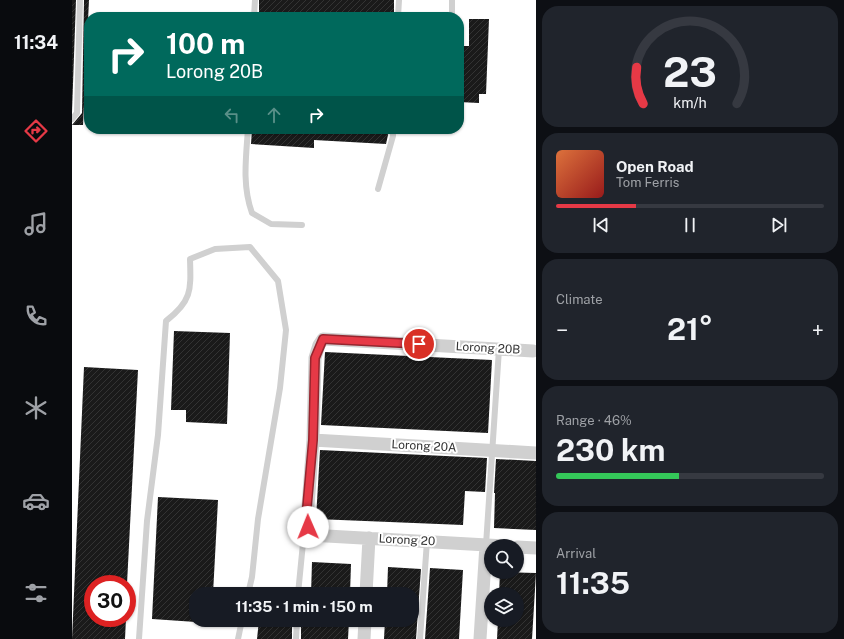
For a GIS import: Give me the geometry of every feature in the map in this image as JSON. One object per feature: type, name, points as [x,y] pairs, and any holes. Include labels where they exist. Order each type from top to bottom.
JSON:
[{"type":"street","name":"Lorong 20B","points":[[313,440],[315,358],[323,339],[533,351]]},
{"type":"street","name":"Lorong 20A","points":[[313,440],[536,453]]},
{"type":"street","points":[[309,535],[306,518],[313,440]]},
{"type":"street","name":"Lorong 20","points":[[309,535],[484,545]]},
{"type":"street","points":[[366,587],[369,538]]},
{"type":"street","points":[[524,547],[536,548]]},
{"type":"street","points":[[480,639],[484,576]]},
{"type":"street","points":[[364,639],[365,627]]},
{"type":"lane","points":[[72,119],[77,113],[80,0]]},
{"type":"lane","points":[[254,0],[254,12]]},
{"type":"lane","points":[[398,12],[399,0]]},
{"type":"lane","points":[[452,0],[452,12]]},
{"type":"lane","points":[[248,134],[246,170],[247,201],[252,213],[271,224],[302,225]]},
{"type":"lane","points":[[378,189],[393,134]]},
{"type":"lane","points":[[139,639],[147,521],[158,435],[166,321],[177,313],[184,304],[190,291],[190,259],[215,249],[250,247],[278,281],[286,330],[280,388],[258,519],[250,587]]},
{"type":"lane","points":[[486,539],[499,349]]},
{"type":"lane","points":[[299,587],[302,543],[309,535]]},
{"type":"lane","points":[[420,639],[427,542]]},
{"type":"lane","points":[[238,639],[241,627]]},
{"type":"lane","points":[[296,639],[297,627]]},
{"type":"building","points":[[72,0],[76,0],[72,112]]},
{"type":"building","points":[[84,0],[89,0],[88,12],[84,12],[83,125],[72,125],[82,113]]},
{"type":"building","points":[[259,0],[394,0],[394,12],[259,12]]},
{"type":"building","points":[[469,19],[489,19],[486,94],[479,94],[479,103],[464,102],[464,46],[469,46]]},
{"type":"building","points":[[252,134],[388,134],[386,144],[314,140],[314,148],[251,144]]},
{"type":"building","points":[[174,331],[230,333],[227,424],[186,422],[186,410],[171,410]]},
{"type":"building","points":[[325,352],[492,360],[488,433],[321,425]]},
{"type":"building","points":[[84,367],[138,370],[127,575],[84,575],[84,627],[126,627],[125,639],[72,639]]},
{"type":"building","points":[[320,450],[487,458],[485,492],[465,491],[463,525],[316,519]]},
{"type":"building","points":[[496,459],[536,461],[536,530],[494,528]]},
{"type":"building","points":[[158,497],[218,500],[213,587],[189,587],[189,622],[152,619]]},
{"type":"building","points":[[312,562],[351,564],[350,587],[311,587]]},
{"type":"building","points":[[388,567],[421,569],[419,597],[419,587],[387,587]]},
{"type":"building","points":[[430,568],[463,570],[459,639],[425,639]]},
{"type":"building","points":[[524,573],[536,573],[532,639],[497,639],[498,627],[524,627],[524,587],[499,587],[500,579],[524,579]]},
{"type":"building","points":[[258,627],[292,627],[292,639],[257,639]]},
{"type":"building","points":[[301,627],[349,627],[348,639],[301,639]]},
{"type":"building","points":[[385,627],[417,627],[416,639],[384,639]]},
{"type":"route","points":[[308,527],[306,518],[313,440],[315,358],[319,345],[323,339],[419,344]]}]
